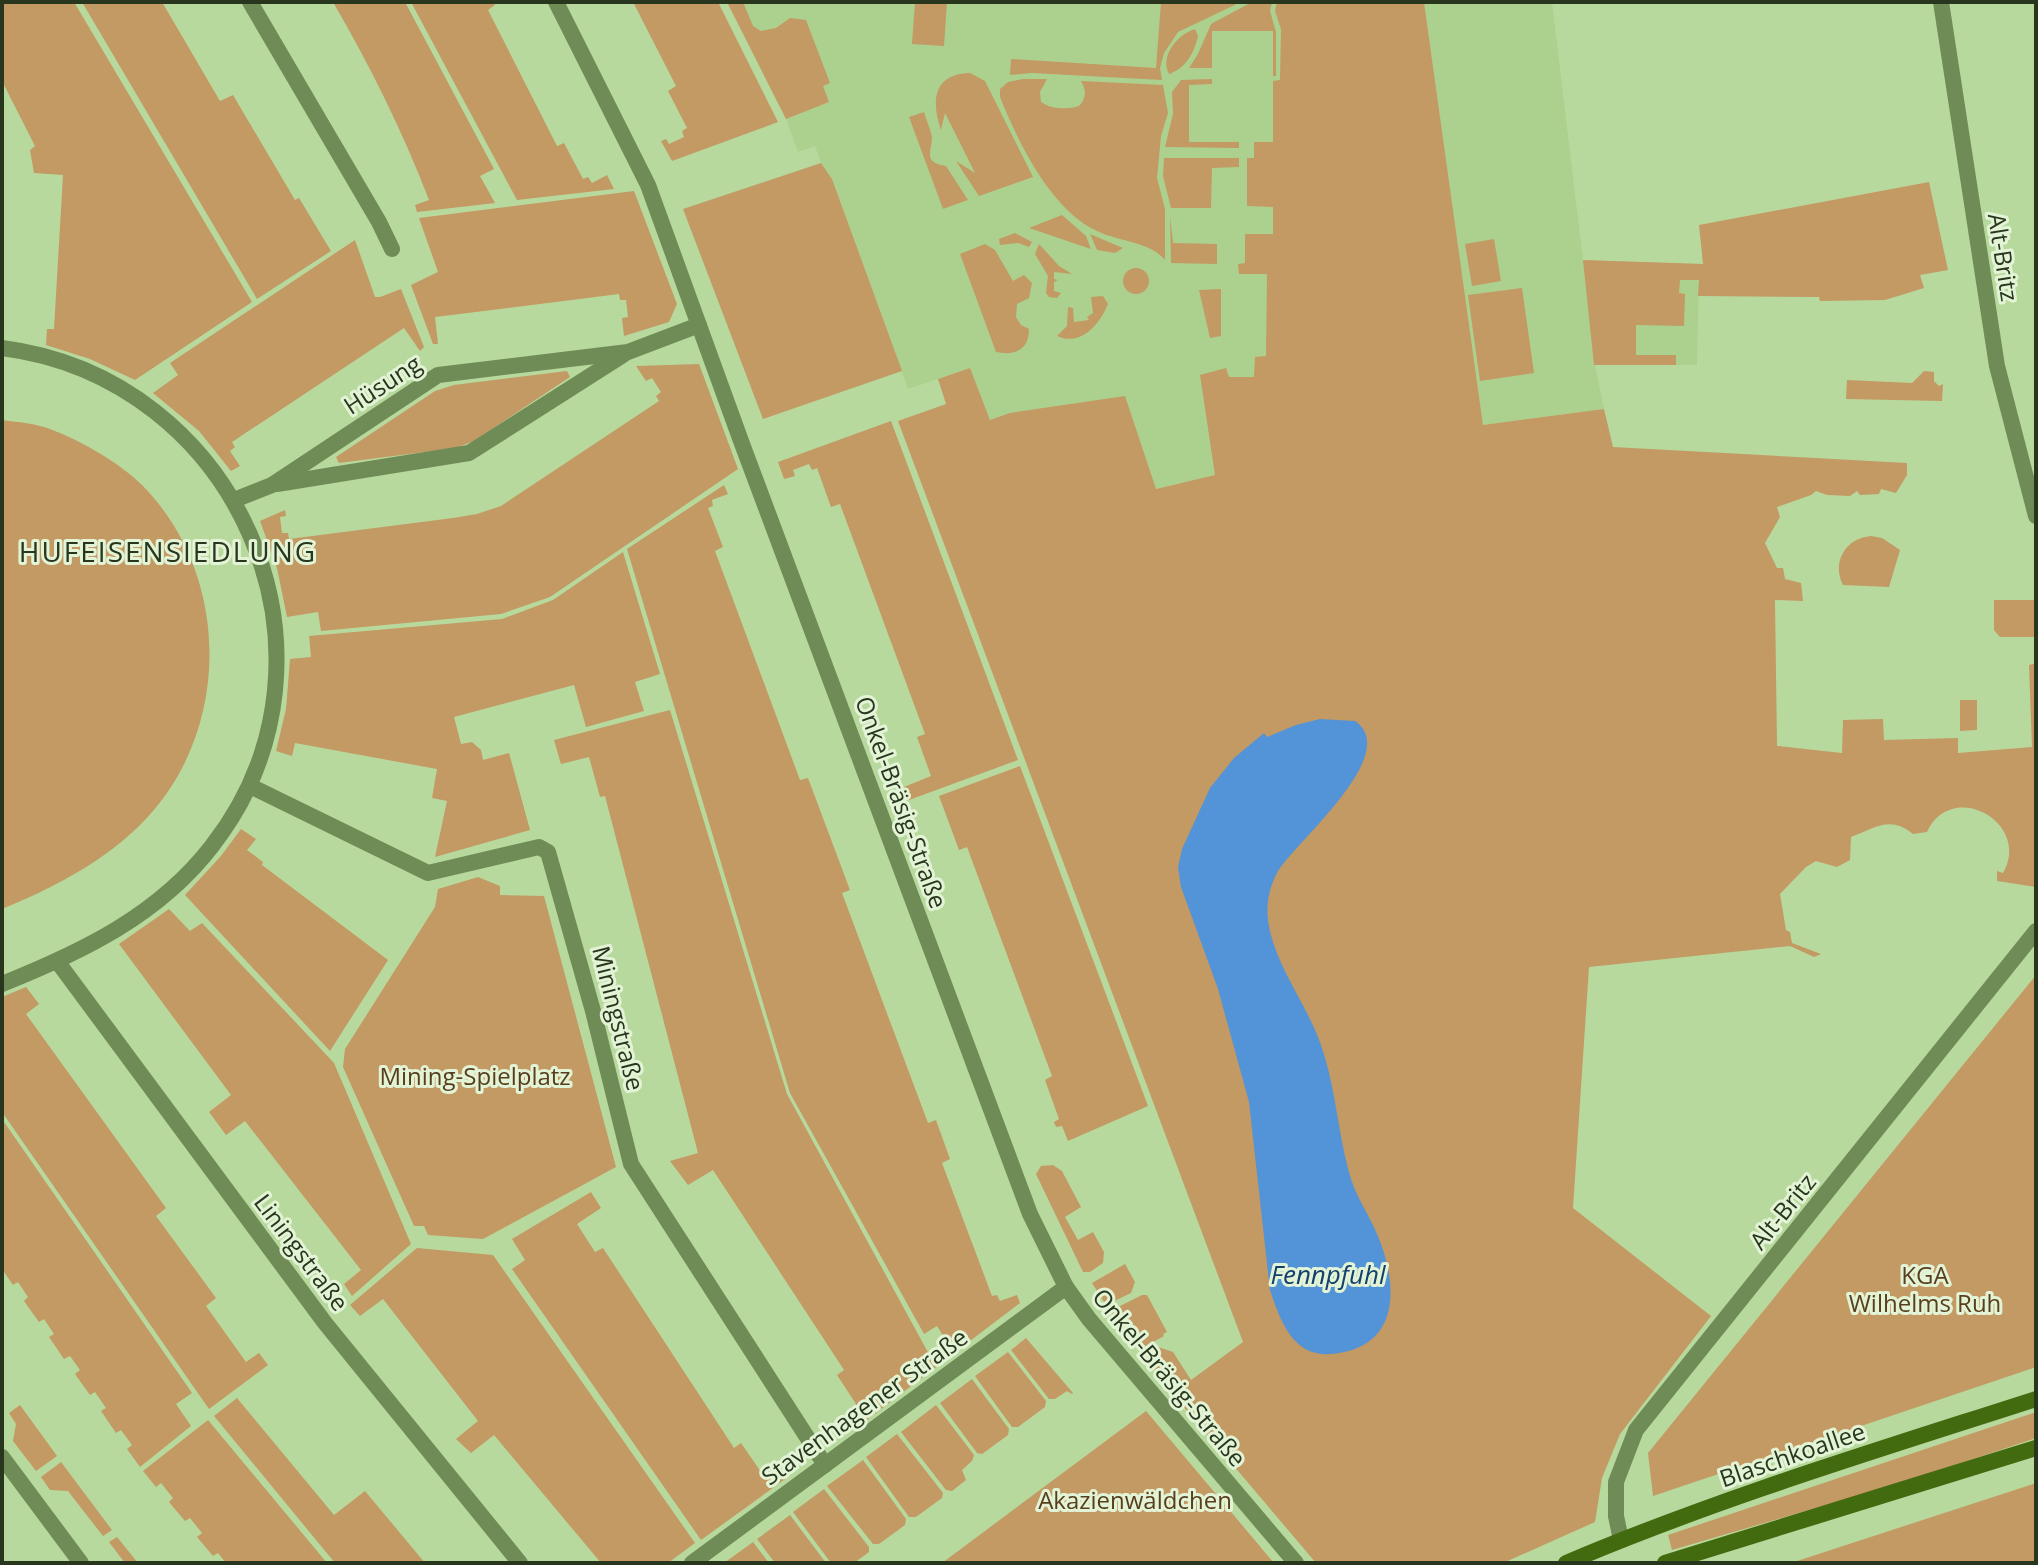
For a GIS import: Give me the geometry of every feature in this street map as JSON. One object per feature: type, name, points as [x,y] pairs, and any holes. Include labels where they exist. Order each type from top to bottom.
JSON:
[{"type":"main road","name":"Blaschkoallee","points":[[1566,1563],[1621,1540],[1824,1468],[2036,1399]]},
{"type":"main road","points":[[1665,1563],[2036,1448]]},
{"type":"street","points":[[250,2],[392,249]]},
{"type":"street","name":"Onkel-Bräsig-Straße","points":[[556,2],[648,185],[1030,1214],[1066,1287],[1185,1435],[1296,1563]]},
{"type":"street","name":"Alt-Britz","points":[[1941,2],[1997,366],[2036,516]]},
{"type":"street","name":"Hüsung","points":[[272,485],[469,453],[628,352],[699,325]]},
{"type":"street","points":[[2,348],[72,365],[129,393],[152,408],[191,443],[234,500],[254,542],[267,581],[277,646],[276,686],[269,730],[250,786],[214,845],[173,889],[113,933],[2,984]]},
{"type":"street","name":"Hüsung","points":[[234,500],[272,485],[438,375],[628,352]]},
{"type":"street","name":"Miningstraße","points":[[250,786],[428,873],[539,847],[548,852],[593,1011],[631,1164],[825,1465]]},
{"type":"street","name":"Alt-Britz","points":[[1621,1540],[1616,1516],[1616,1482],[1636,1430],[2036,931]]},
{"type":"street","name":"Liningstraße","points":[[57,961],[325,1323],[520,1563]]},
{"type":"street","name":"Stavenhagener Straße","points":[[692,1563],[1066,1287]]},
{"type":"street","points":[[2,1457],[81,1563]]},
{"type":"shaded area","points":[[727,2],[1292,2],[1274,391],[1215,475],[1156,489],[994,431],[970,368],[908,389],[832,179],[821,163],[815,146],[798,152],[786,119]]},
{"type":"shaded area","points":[[1424,2],[1552,2],[1583,260],[1695,264],[1699,280],[1697,365],[1595,365],[1604,409],[1483,425]]},
{"type":"green space","points":[[2,2],[74,2],[252,302],[135,380],[90,359],[46,345],[47,329],[54,329],[63,175],[34,173],[30,150],[35,146],[2,81]]},
{"type":"green space","points":[[82,2],[162,2],[220,101],[233,95],[295,200],[299,198],[331,251],[257,299]]},
{"type":"green space","points":[[333,2],[405,2],[494,169],[480,176],[495,203],[417,212],[415,205],[429,200],[419,174],[385,99]]},
{"type":"green space","points":[[411,2],[494,2],[495,5],[488,10],[557,146],[564,143],[583,179],[588,177],[592,183],[607,175],[614,189],[517,200]]},
{"type":"green space","points":[[633,2],[718,2],[778,122],[672,161],[661,141],[666,139],[669,144],[684,137],[682,131],[687,128],[668,91],[676,86]]},
{"type":"green space","points":[[727,2],[743,2],[753,26],[761,31],[776,28],[790,18],[806,20],[830,83],[823,86],[829,102],[786,119]]},
{"type":"green space","points":[[915,2],[947,2],[944,46],[912,44]]},
{"type":"green space","points":[[1161,2],[1241,2],[1178,32],[1164,53],[1160,68],[1162,80],[1032,73],[1010,75],[1011,59],[1156,68]]},
{"type":"green space","points":[[1252,2],[1272,2],[1270,11],[1276,32],[1276,76],[1273,76],[1273,31],[1212,31],[1212,68],[1189,68],[1211,24]]},
{"type":"green space","points":[[1277,2],[1424,2],[1483,425],[1604,409],[1613,447],[1907,463],[1907,475],[1896,493],[1881,489],[1879,494],[1860,495],[1857,491],[1850,496],[1816,491],[1777,507],[1780,517],[1765,543],[1777,568],[1783,568],[1785,579],[1801,583],[1803,601],[1775,600],[1777,746],[1842,753],[1843,720],[1883,719],[1884,740],[1958,738],[1958,753],[2032,747],[2029,665],[2036,663],[2036,887],[1997,881],[1997,871],[2003,873],[2009,855],[2007,838],[1998,824],[1985,814],[1970,808],[1954,809],[1939,816],[1927,832],[1913,834],[1890,824],[1851,837],[1850,860],[1837,867],[1816,861],[1780,894],[1786,930],[1790,932],[1792,943],[1821,954],[1814,957],[1790,946],[1589,967],[1573,1208],[1711,1316],[1620,1434],[1602,1478],[1595,1522],[1503,1563],[1316,1563],[1172,1393],[1143,1354],[1158,1347],[1173,1352],[1191,1380],[1243,1342],[898,421],[946,404],[938,379],[970,368],[990,420],[1010,413],[1125,396],[1156,489],[1215,475],[1200,375],[1226,368],[1229,377],[1254,377],[1255,357],[1266,356],[1267,274],[1239,274],[1238,264],[1245,263],[1245,234],[1273,234],[1273,207],[1247,206],[1247,158],[1254,158],[1254,142],[1273,142],[1273,81],[1280,80],[1281,29],[1275,11]]},
{"type":"green space","points":[[1195,29],[1198,36],[1192,54],[1185,64],[1169,74],[1168,53],[1182,36]]},
{"type":"green space","points":[[970,73],[985,81],[1033,177],[979,196],[956,161],[975,173],[945,113],[941,130],[936,109],[942,84],[948,78]]},
{"type":"green space","points":[[1047,79],[1040,92],[1041,102],[1059,108],[1082,103],[1085,94],[1081,81],[1163,85],[1168,113],[1161,136],[1157,178],[1165,209],[1165,260],[1151,249],[1106,235],[1080,221],[1051,191],[1026,154],[1000,97],[1000,89],[1008,82]]},
{"type":"green space","points":[[1212,79],[1212,84],[1189,85],[1189,142],[1239,142],[1239,148],[1165,147],[1173,114],[1172,92],[1181,80]]},
{"type":"green space","points":[[924,112],[932,137],[931,159],[946,166],[968,200],[943,209],[909,117]]},
{"type":"green space","points":[[1164,158],[1239,158],[1239,167],[1212,168],[1211,208],[1171,208],[1163,176]]},
{"type":"green space","points":[[821,163],[832,179],[902,371],[763,419],[683,209]]},
{"type":"green space","points":[[1929,182],[1948,270],[1920,275],[1924,288],[1885,300],[1820,301],[1819,297],[1698,296],[1699,280],[1680,280],[1679,293],[1685,294],[1684,326],[1636,325],[1636,355],[1676,355],[1676,365],[1594,365],[1583,260],[1703,264],[1699,225]]},
{"type":"green space","points":[[634,191],[677,304],[669,322],[624,336],[622,318],[628,317],[626,300],[620,300],[619,294],[435,317],[438,344],[433,344],[411,285],[438,272],[419,218]]},
{"type":"green space","points":[[1062,215],[1086,236],[1091,249],[1029,228]]},
{"type":"green space","points":[[1170,216],[1173,243],[1217,244],[1217,264],[1171,263]]},
{"type":"green space","points":[[1015,233],[1032,242],[1029,247],[1018,243],[1000,245],[999,239]]},
{"type":"green space","points":[[1090,234],[1123,248],[1115,253],[1097,250]]},
{"type":"green space","points":[[1494,239],[1501,281],[1472,286],[1465,244]]},
{"type":"green space","points":[[355,240],[375,297],[401,289],[424,347],[420,351],[404,328],[232,442],[235,447],[230,451],[240,466],[231,471],[199,431],[153,393],[178,375],[170,363]]},
{"type":"green space","points":[[985,244],[995,250],[1013,281],[1024,275],[1032,283],[1029,298],[1017,304],[1016,317],[1021,325],[1029,329],[1024,347],[1015,352],[996,352],[960,254]]},
{"type":"green space","points":[[1039,244],[1059,266],[1072,274],[1054,272],[1054,279],[1058,280],[1054,282],[1054,291],[1061,293],[1057,298],[1049,297],[1046,293],[1048,276],[1035,254]]},
{"type":"green space","points":[[1136,268],[1145,272],[1149,281],[1145,290],[1136,294],[1127,290],[1123,281],[1127,272]]},
{"type":"green space","points":[[1522,288],[1534,373],[1480,381],[1468,295]]},
{"type":"green space","points":[[1221,289],[1221,336],[1210,338],[1199,290]]},
{"type":"green space","points":[[1103,296],[1108,304],[1095,326],[1082,336],[1066,339],[1057,336],[1067,326],[1068,307],[1073,308],[1074,322],[1089,320],[1087,317],[1093,313],[1091,297]]},
{"type":"green space","points":[[699,364],[738,469],[550,597],[501,614],[321,631],[318,612],[287,617],[277,568],[260,521],[285,510],[286,516],[280,517],[282,533],[288,533],[289,539],[453,518],[501,506],[659,401],[656,396],[661,392],[652,378],[646,381],[636,366]]},
{"type":"green space","points":[[567,371],[570,377],[474,441],[456,448],[339,463],[336,457],[435,391],[454,385]]},
{"type":"green space","points":[[1924,371],[1934,372],[1934,381],[1939,386],[1943,384],[1942,401],[1846,399],[1847,380],[1912,383]]},
{"type":"green space","points":[[2,420],[39,426],[69,437],[109,459],[142,485],[170,520],[191,560],[204,602],[209,646],[207,690],[197,733],[179,774],[153,811],[121,842],[84,869],[2,909]]},
{"type":"green space","points":[[891,421],[1018,760],[909,800],[904,787],[931,776],[917,737],[925,734],[840,504],[831,507],[817,468],[812,470],[809,464],[793,470],[795,476],[784,479],[778,462]]},
{"type":"green space","points":[[724,485],[728,494],[712,500],[713,506],[708,508],[723,547],[715,551],[800,780],[808,778],[850,890],[842,893],[928,1123],[936,1120],[950,1159],[942,1163],[992,1296],[997,1295],[1000,1301],[1017,1295],[1020,1303],[954,1353],[937,1326],[924,1334],[790,1093],[627,549]]},
{"type":"green space","points":[[1871,536],[1882,538],[1900,550],[1889,587],[1843,585],[1839,568],[1843,553],[1854,541]]},
{"type":"green space","points":[[623,552],[660,674],[635,682],[644,711],[586,727],[574,685],[454,717],[461,744],[472,742],[481,750],[483,760],[509,753],[530,830],[435,857],[447,801],[432,798],[437,769],[295,743],[292,756],[276,751],[286,709],[290,659],[311,657],[309,636],[502,619],[553,600]]},
{"type":"green space","points":[[1994,600],[2036,600],[2036,637],[2000,637],[1994,630]]},
{"type":"green space","points":[[1960,700],[1977,700],[1977,730],[1960,731]]},
{"type":"green space","points":[[670,710],[787,1094],[936,1367],[859,1426],[848,1410],[856,1404],[837,1375],[844,1370],[713,1170],[688,1185],[670,1161],[698,1153],[605,796],[600,797],[589,757],[561,764],[554,740]]},
{"type":"green space","points":[[1020,766],[1148,1106],[1068,1141],[1062,1126],[1056,1127],[1054,1122],[1059,1119],[1045,1080],[1052,1076],[967,847],[959,850],[939,796]]},
{"type":"green space","points":[[241,829],[256,839],[247,850],[263,862],[262,865],[388,960],[330,1051],[185,895]]},
{"type":"green space","name":"Mining-Spielplatz","points":[[478,877],[500,886],[500,895],[544,896],[616,1167],[483,1239],[428,1235],[424,1226],[414,1226],[343,1067],[345,1049],[435,907],[438,889]]},
{"type":"green space","points":[[169,909],[190,931],[202,923],[334,1063],[411,1244],[352,1296],[344,1284],[361,1270],[245,1121],[226,1135],[209,1112],[231,1095],[119,944]]},
{"type":"green space","name":"KGA Wilhelms Ruh","points":[[2036,975],[2036,1367],[1653,1496],[1648,1453]]},
{"type":"green space","points":[[26,987],[39,1004],[26,1014],[166,1208],[156,1216],[216,1298],[206,1306],[246,1362],[259,1353],[268,1365],[209,1409],[2,1112],[2,997]]},
{"type":"green space","points":[[2,1119],[192,1393],[176,1404],[191,1426],[140,1467],[127,1449],[132,1445],[121,1430],[116,1433],[101,1411],[106,1408],[95,1392],[90,1395],[75,1374],[80,1370],[70,1356],[64,1359],[49,1337],[54,1334],[44,1319],[39,1322],[24,1301],[28,1297],[18,1282],[13,1285],[2,1269]]},
{"type":"green space","points":[[1053,1165],[1062,1171],[1081,1207],[1065,1217],[1078,1240],[1093,1232],[1104,1252],[1103,1263],[1090,1272],[1083,1272],[1036,1174],[1041,1166]]},
{"type":"green space","points":[[591,1192],[601,1208],[577,1224],[595,1252],[603,1248],[734,1448],[741,1443],[761,1472],[777,1462],[788,1477],[701,1540],[512,1269],[525,1260],[512,1239]]},
{"type":"green space","points":[[417,1248],[493,1255],[695,1543],[668,1563],[601,1563],[494,1435],[471,1453],[456,1439],[478,1421],[383,1299],[360,1316],[350,1305]]},
{"type":"green space","points":[[1125,1264],[1135,1282],[1131,1293],[1106,1305],[1092,1283]]},
{"type":"green space","points":[[1147,1295],[1167,1332],[1139,1350],[1110,1311]]},
{"type":"green space","points":[[1026,1338],[1072,1394],[1067,1391],[1055,1399],[1049,1399],[1011,1350]]},
{"type":"green space","points":[[1008,1352],[1046,1401],[1045,1407],[1018,1427],[1012,1427],[975,1376]]},
{"type":"green space","points":[[972,1379],[1009,1429],[1008,1435],[982,1454],[977,1453],[940,1403]]},
{"type":"green space","points":[[237,1398],[334,1515],[365,1491],[425,1563],[335,1563],[214,1416]]},
{"type":"green space","points":[[20,1405],[57,1456],[36,1471],[13,1441],[16,1424],[9,1413]]},
{"type":"green space","points":[[936,1405],[974,1455],[962,1470],[966,1480],[952,1491],[946,1490],[901,1432]]},
{"type":"green space","name":"Akazienwäldchen","points":[[1146,1411],[1274,1563],[942,1563]]},
{"type":"green space","points":[[2036,1412],[2036,1438],[1901,1483],[1672,1550],[1668,1535]]},
{"type":"green space","points":[[208,1420],[327,1563],[226,1563],[218,1553],[213,1556],[197,1537],[202,1533],[190,1518],[185,1521],[169,1502],[173,1498],[161,1483],[156,1487],[143,1471]]},
{"type":"green space","points":[[897,1434],[943,1493],[942,1498],[916,1517],[909,1517],[866,1457]]},
{"type":"green space","points":[[863,1460],[906,1519],[905,1525],[879,1544],[873,1544],[827,1486]]},
{"type":"green space","points":[[61,1462],[112,1530],[103,1536],[68,1491],[50,1490],[41,1477]]},
{"type":"green space","points":[[2036,1483],[2036,1563],[1791,1563]]},
{"type":"green space","points":[[824,1489],[869,1547],[869,1552],[854,1563],[831,1563],[793,1512]]},
{"type":"green space","points":[[790,1515],[826,1563],[775,1563],[757,1539]]},
{"type":"green space","points":[[117,1537],[138,1563],[125,1563],[109,1542]]},
{"type":"green space","points":[[753,1542],[769,1563],[724,1563]]},
{"type":"water","name":"Fennpfuhl","points":[[1320,719],[1355,721],[1366,736],[1365,754],[1356,776],[1340,798],[1277,873],[1269,896],[1268,920],[1276,950],[1324,1054],[1351,1179],[1377,1234],[1389,1274],[1391,1293],[1382,1327],[1370,1340],[1353,1350],[1330,1354],[1317,1353],[1297,1343],[1278,1313],[1270,1290],[1249,1102],[1218,989],[1181,887],[1178,867],[1182,849],[1210,788],[1234,758],[1264,733],[1267,737]]},
{"type":"district","name":"HUFEISENSIEDLUNG","points":[[168,551]]}]
